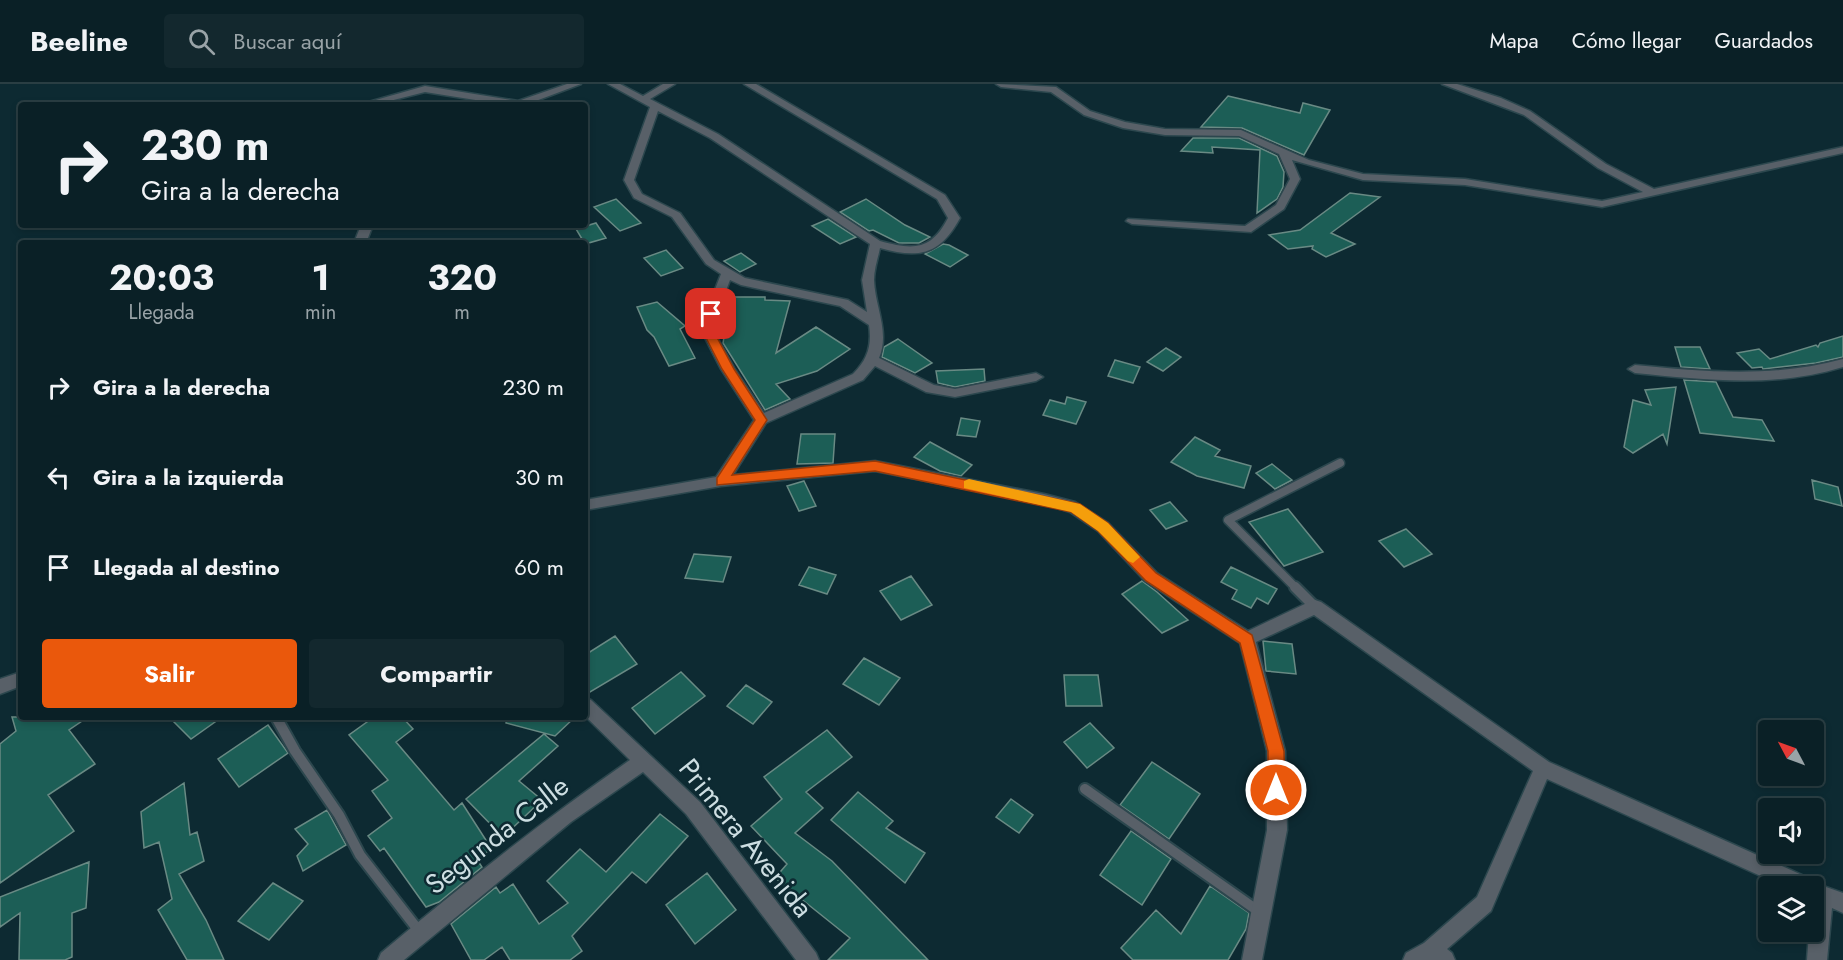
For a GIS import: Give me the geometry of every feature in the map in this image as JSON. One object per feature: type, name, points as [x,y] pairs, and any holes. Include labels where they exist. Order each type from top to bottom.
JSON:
[{"type":"street","points":[[451,84],[455,95]]},
{"type":"street","points":[[525,102],[576,84]]},
{"type":"street","points":[[613,84],[714,136],[876,243],[906,252],[922,250],[948,233],[954,218],[941,197],[749,84]]},
{"type":"street","points":[[642,100],[670,84]]},
{"type":"street","points":[[1001,84],[1056,87],[1087,112],[1123,125],[1165,132],[1241,133],[1305,162],[1363,177],[1464,182],[1602,204],[1843,150]]},
{"type":"street","points":[[1447,84],[1498,100],[1527,113],[1602,166],[1654,193]]},
{"type":"street","points":[[374,102],[417,90],[505,102]]},
{"type":"street","points":[[445,102],[455,95]]},
{"type":"street","points":[[655,107],[630,180],[638,196],[676,215],[710,262],[741,281],[844,303],[877,324]]},
{"type":"street","points":[[1132,221],[1246,230],[1280,207],[1295,179],[1282,152]]},
{"type":"street","points":[[722,481],[761,420],[858,377],[868,368],[873,360],[877,324],[868,279],[876,243]]},
{"type":"street","points":[[727,273],[706,328],[728,369],[761,420]]},
{"type":"street","points":[[873,360],[931,388],[954,393],[1036,377]]},
{"type":"street","points":[[1635,369],[1723,378],[1795,373],[1843,363]]},
{"type":"street","points":[[588,504],[722,481],[875,466],[1075,508],[1103,527],[1151,577],[1247,639],[1276,751],[1277,831],[1252,960]]},
{"type":"street","points":[[1247,639],[1315,607],[1543,768],[1782,876]]},
{"type":"street","points":[[0,687],[18,680]]},
{"type":"street","name":"Primera Avenida","points":[[588,708],[693,807],[809,960]]},
{"type":"street","name":"Segunda Calle","points":[[387,960],[419,931],[564,816],[645,760]]},
{"type":"street","points":[[1430,957],[1484,904],[1543,768]]},
{"type":"street","points":[[1824,895],[1843,903]]},
{"type":"street","points":[[1817,942],[1817,960]]},
{"type":"lane","points":[[1315,607],[1228,520],[1340,463]]},
{"type":"lane","points":[[278,720],[295,751],[339,815],[360,855],[419,931]]},
{"type":"lane","points":[[1085,789],[1261,913]]},
{"type":"building","points":[[1228,96],[1300,113],[1303,103],[1330,110],[1304,155],[1242,128],[1201,127]]},
{"type":"building","points":[[1193,138],[1239,138],[1277,156],[1284,172],[1283,187],[1277,199],[1257,213],[1260,150],[1212,147],[1213,153],[1181,151]]},
{"type":"building","points":[[1350,193],[1380,197],[1331,233],[1355,244],[1326,257],[1312,249],[1313,246],[1288,249],[1269,235],[1300,230]]},
{"type":"building","points":[[616,199],[641,223],[620,231],[594,207]]},
{"type":"building","points":[[866,199],[905,225],[930,237],[919,243],[899,243],[873,230],[869,231],[840,212]]},
{"type":"building","points":[[828,219],[856,237],[840,244],[812,226]]},
{"type":"building","points":[[596,223],[606,238],[588,243],[588,240],[583,240],[576,229],[588,228],[588,225]]},
{"type":"building","points":[[943,244],[968,255],[950,267],[925,254]]},
{"type":"building","points":[[666,250],[683,268],[661,276],[644,258]]},
{"type":"building","points":[[741,253],[756,264],[740,272],[724,261]]},
{"type":"building","points":[[731,297],[765,297],[765,300],[790,301],[776,353],[816,327],[850,349],[817,371],[776,384],[790,399],[765,410],[723,343]]},
{"type":"building","points":[[657,302],[685,326],[680,329],[695,358],[669,366],[654,337],[647,330],[637,307]]},
{"type":"building","points":[[1843,336],[1843,357],[1816,363],[1763,369],[1762,367],[1752,368],[1737,353],[1759,349],[1770,359],[1816,345],[1818,347],[1820,343]]},
{"type":"building","points":[[898,339],[932,363],[915,373],[882,357],[884,347]]},
{"type":"building","points":[[1675,347],[1700,347],[1710,369],[1681,367]]},
{"type":"building","points":[[1166,348],[1181,357],[1163,371],[1147,362]]},
{"type":"building","points":[[1115,360],[1140,367],[1133,383],[1108,376]]},
{"type":"building","points":[[984,369],[985,381],[955,387],[938,383],[936,371]]},
{"type":"building","points":[[1684,380],[1716,382],[1733,417],[1762,420],[1774,441],[1700,433]]},
{"type":"building","points":[[1676,387],[1667,444],[1663,434],[1633,453],[1624,447],[1633,400],[1651,405],[1645,390]]},
{"type":"building","points":[[1067,397],[1086,402],[1076,424],[1043,415],[1050,400],[1065,404]]},
{"type":"building","points":[[961,418],[980,421],[976,437],[957,435]]},
{"type":"building","points":[[801,434],[835,434],[833,463],[797,464]]},
{"type":"building","points":[[1195,437],[1220,450],[1215,456],[1251,466],[1244,488],[1197,476],[1171,462]]},
{"type":"building","points":[[930,442],[972,465],[961,476],[940,471],[914,457]]},
{"type":"building","points":[[1272,464],[1292,480],[1275,489],[1256,473]]},
{"type":"building","points":[[1812,480],[1838,487],[1842,506],[1815,499]]},
{"type":"building","points":[[804,481],[816,506],[799,511],[787,486]]},
{"type":"building","points":[[1170,502],[1187,521],[1166,529],[1150,510]]},
{"type":"building","points":[[1288,509],[1323,552],[1284,566],[1249,522]]},
{"type":"building","points":[[1406,529],[1432,554],[1404,567],[1379,541]]},
{"type":"building","points":[[694,554],[731,557],[723,582],[685,578]]},
{"type":"building","points":[[809,567],[836,575],[827,594],[799,585]]},
{"type":"building","points":[[1231,567],[1277,589],[1268,604],[1257,598],[1251,608],[1232,599],[1237,590],[1221,582]]},
{"type":"building","points":[[911,576],[932,605],[901,620],[880,591]]},
{"type":"building","points":[[1142,581],[1188,620],[1162,633],[1122,594]]},
{"type":"building","points":[[615,636],[637,664],[588,693],[588,653]]},
{"type":"building","points":[[1263,641],[1292,644],[1296,674],[1266,671]]},
{"type":"building","points":[[864,658],[900,678],[879,705],[843,684]]},
{"type":"building","points":[[681,672],[705,696],[655,734],[632,708]]},
{"type":"building","points":[[1064,675],[1098,675],[1102,706],[1066,706]]},
{"type":"building","points":[[746,685],[772,702],[753,724],[727,706]]},
{"type":"building","points":[[12,717],[18,717],[18,720],[84,720],[69,730],[95,764],[48,795],[74,831],[0,883],[0,744],[16,731]]},
{"type":"building","points":[[172,720],[218,720],[191,739]]},
{"type":"building","points":[[370,720],[405,720],[413,729],[396,742],[454,810],[462,803],[491,848],[478,861],[482,867],[439,902],[426,907],[384,848],[380,851],[368,836],[392,818],[372,791],[388,780],[349,735]]},
{"type":"building","points":[[506,720],[572,720],[555,736],[506,723]]},
{"type":"building","points":[[1090,723],[1114,748],[1087,768],[1064,742]]},
{"type":"building","points":[[268,725],[288,753],[239,787],[218,759]]},
{"type":"building","points":[[827,730],[852,757],[806,792],[823,808],[795,833],[832,861],[928,960],[828,960],[850,938],[775,878],[787,864],[751,826],[782,799],[764,777]]},
{"type":"building","points":[[544,734],[558,746],[519,781],[542,800],[503,837],[466,799]]},
{"type":"building","points":[[1152,762],[1200,794],[1169,839],[1120,805]]},
{"type":"building","points":[[184,783],[190,835],[197,832],[204,861],[179,874],[206,920],[224,960],[187,960],[158,910],[172,899],[159,842],[144,848],[141,812]]},
{"type":"building","points":[[858,792],[893,821],[886,828],[925,853],[905,883],[831,820]]},
{"type":"building","points":[[1011,799],[1033,815],[1019,833],[996,817]]},
{"type":"building","points":[[327,810],[346,845],[303,871],[297,856],[308,844],[295,829]]},
{"type":"building","points":[[660,814],[688,836],[646,883],[632,872],[572,936],[582,951],[570,960],[510,960],[502,947],[484,960],[471,960],[451,924],[496,887],[500,893],[513,884],[539,924],[568,903],[547,881],[580,849],[606,872]]},
{"type":"building","points":[[1131,831],[1171,859],[1142,905],[1100,875]]},
{"type":"building","points":[[89,862],[86,908],[72,913],[72,957],[65,960],[19,960],[20,913],[0,927],[0,897]]},
{"type":"building","points":[[707,873],[736,910],[695,944],[666,905]]},
{"type":"building","points":[[273,883],[303,901],[269,940],[238,921]]},
{"type":"building","points":[[1210,886],[1249,913],[1246,929],[1228,960],[1133,960],[1121,948],[1156,910],[1181,934]]},
{"type":"slow traffic","points":[[969,484],[1044,499],[1075,508],[1103,527],[1133,557]]},
{"type":"route","points":[[711,314],[706,328],[728,369],[761,420],[722,481],[875,466],[1044,499],[1075,508],[1103,527],[1151,577],[1247,639],[1276,751],[1276,790]]}]
